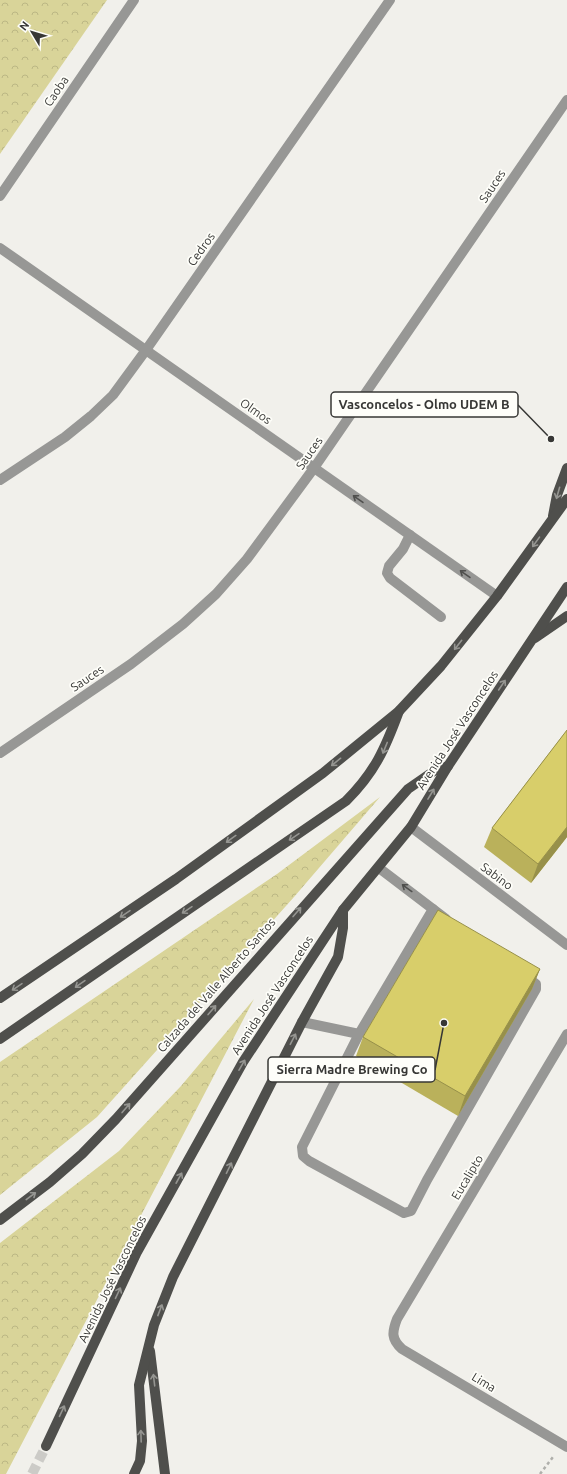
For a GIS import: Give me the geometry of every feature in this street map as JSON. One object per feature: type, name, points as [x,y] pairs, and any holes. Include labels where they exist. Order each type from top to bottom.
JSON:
[{"type":"main road","points":[[552,519],[557,495],[567,468]]},
{"type":"main road","points":[[0,998],[195,865],[323,773],[399,711],[441,666],[497,596],[567,499]]},
{"type":"main road","name":"Avenida José Vasconcelos","points":[[46,1446],[137,1252],[239,1069],[344,910],[411,827],[448,766],[567,587]]},
{"type":"main road","points":[[531,641],[567,616]]},
{"type":"main road","points":[[0,1040],[346,801],[361,786],[379,760],[399,711]]},
{"type":"main road","name":"Calzada del Valle Alberto Santos","points":[[0,1220],[71,1164],[116,1119],[408,789],[434,771],[448,766]]},
{"type":"main road","points":[[134,1474],[140,1460],[142,1441],[139,1385],[150,1348],[154,1325],[173,1277],[302,1022],[338,957],[343,928],[344,910]]},
{"type":"main road","points":[[150,1348],[165,1474]]},
{"type":"street","name":"Caoba","points":[[0,196],[134,0]]},
{"type":"street","name":"Cedros","points":[[0,480],[65,437],[91,416],[113,395],[390,0]]},
{"type":"street","name":"Sauces","points":[[0,753],[130,664],[182,624],[216,594],[247,559],[314,468],[567,100]]},
{"type":"street","name":"Olmos","points":[[0,248],[497,596]]},
{"type":"street","points":[[410,535],[403,549],[387,570],[388,576],[441,617]]},
{"type":"street","name":"Sabino","points":[[411,827],[567,945]]},
{"type":"street","points":[[379,868],[452,923]]},
{"type":"street","points":[[433,909],[359,1034],[302,1147],[303,1156],[309,1161],[406,1214],[411,1211],[427,1180],[536,989],[536,984],[515,969]]},
{"type":"street","points":[[302,1022],[359,1034]]},
{"type":"street","name":"Eucalipto","points":[[393,1335],[397,1319],[567,1034]]},
{"type":"street","name":"Lima","points":[[393,1335],[395,1342],[402,1349],[566,1443]]},
{"type":"path","points":[[540,1474],[566,1443]]},
{"type":"green space","points":[[0,0],[107,0],[0,154]]},
{"type":"green space","points":[[380,797],[294,897],[97,1117],[0,1195],[0,1062],[277,874]]},
{"type":"green space","points":[[254,999],[6,1474],[0,1474],[0,1243],[119,1151],[181,1086]]},
{"type":"building","points":[[567,730],[567,827],[538,864],[492,828]]},
{"type":"building","points":[[438,910],[540,969],[465,1096],[363,1037]]},
{"type":"tunnel","points":[[32,1474],[46,1446]]},
{"type":"place","name":"Vasconcelos - Olmo UDEM B","points":[[551,439]]},
{"type":"place","name":"Sierra Madre Brewing Co","points":[[444,1023]]}]
